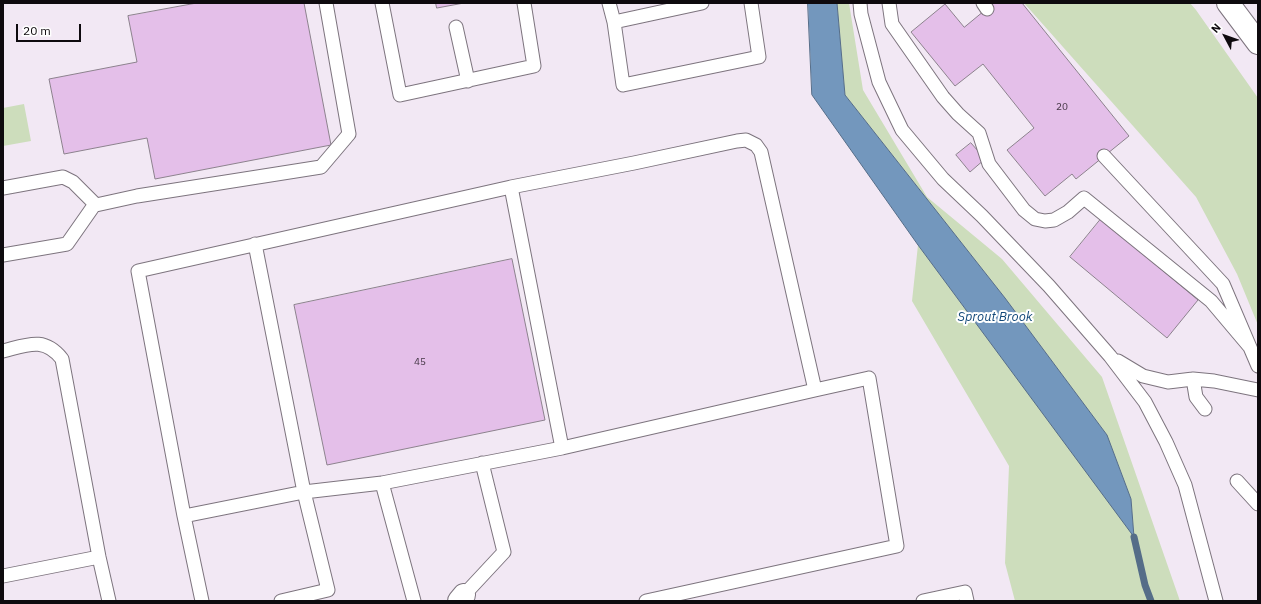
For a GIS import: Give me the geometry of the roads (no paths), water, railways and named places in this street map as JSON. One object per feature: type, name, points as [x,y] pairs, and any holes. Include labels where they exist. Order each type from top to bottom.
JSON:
[{"type":"highway","points":[[1228,3],[1258,43]]},
{"type":"lane","points":[[3,188],[63,176],[73,182],[96,205],[137,196],[321,167],[349,134],[326,3]]},
{"type":"lane","points":[[382,3],[400,95],[534,66],[524,3]]},
{"type":"lane","points":[[610,3],[623,85],[759,57],[751,3]]},
{"type":"lane","points":[[614,22],[702,3]]},
{"type":"lane","points":[[860,3],[861,14],[879,82],[902,130],[943,180],[982,216],[1049,286],[1110,356],[1145,402],[1166,442],[1185,485],[1216,601]]},
{"type":"lane","points":[[889,3],[892,24],[943,97],[958,114],[979,133],[989,164],[1024,210],[1035,219],[1045,221],[1054,220],[1068,212],[1084,198],[1211,301],[1249,346]]},
{"type":"lane","points":[[456,27],[468,81]]},
{"type":"lane","points":[[202,601],[184,516],[138,270],[511,187],[746,140],[756,145],[760,152],[815,390]]},
{"type":"lane","points":[[1104,156],[1223,284],[1258,366]]},
{"type":"lane","points":[[511,187],[562,448]]},
{"type":"lane","points":[[3,255],[67,244],[95,204]]},
{"type":"lane","points":[[255,244],[304,492],[328,590],[281,601]]},
{"type":"lane","points":[[3,351],[39,344],[51,348],[62,359],[99,557],[109,601]]},
{"type":"lane","points":[[1110,356],[1143,376],[1168,382],[1193,379],[1214,381],[1258,390]]},
{"type":"lane","points":[[184,516],[304,492],[382,483],[562,448],[868,378],[897,546],[646,601]]},
{"type":"lane","points":[[1193,379],[1196,397],[1205,410]]},
{"type":"lane","points":[[462,598],[504,552],[482,463]]},
{"type":"lane","points":[[1238,480],[1258,504]]},
{"type":"lane","points":[[382,483],[414,601]]},
{"type":"lane","points":[[3,576],[99,557]]},
{"type":"lane","points":[[923,601],[965,592],[968,601]]},
{"type":"water","name":"Sprout Brook","points":[[808,3],[837,3],[845,95],[1005,298],[1107,435],[1131,499],[1134,537],[918,245],[812,95]]},
{"type":"waterway","name":"Sprout Brook","points":[[1134,537],[1145,585],[1151,601]]}]
